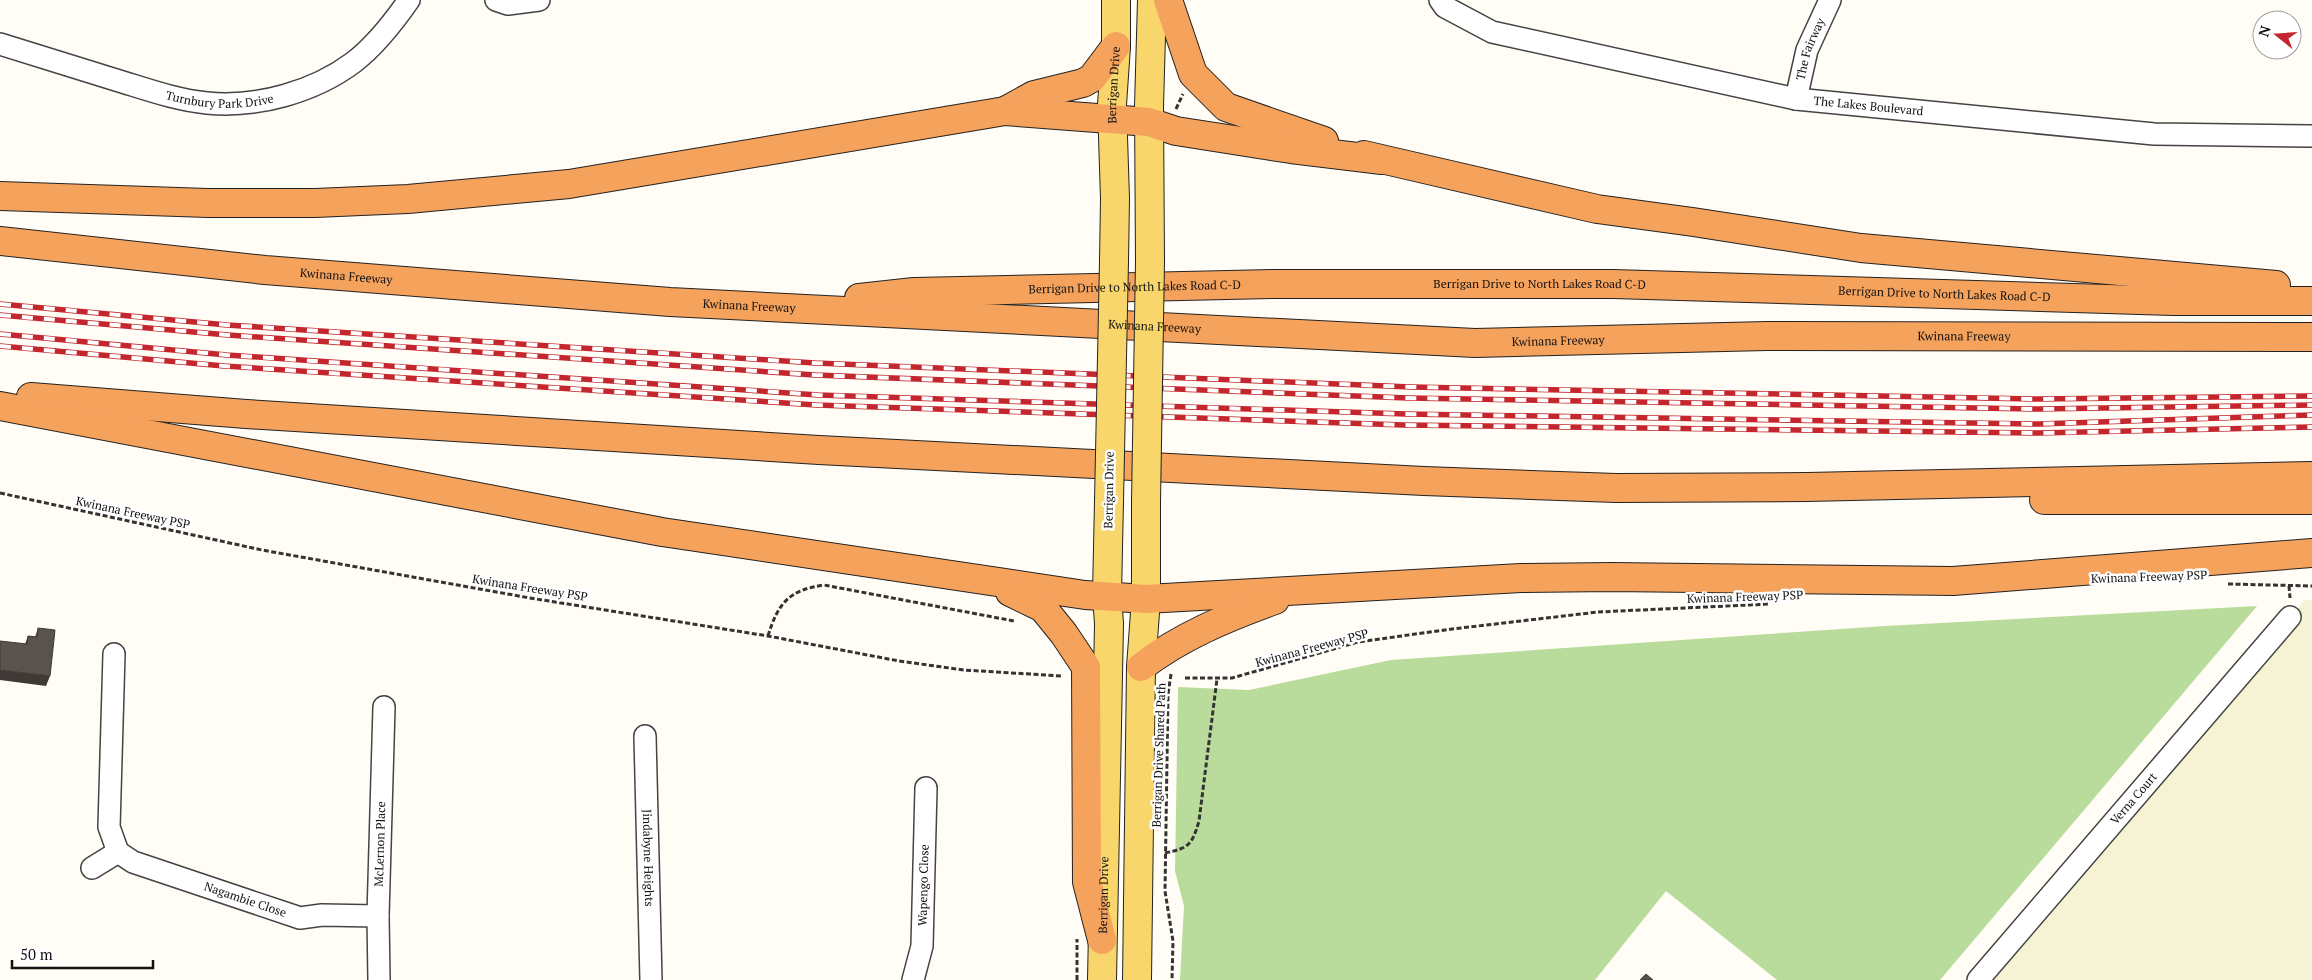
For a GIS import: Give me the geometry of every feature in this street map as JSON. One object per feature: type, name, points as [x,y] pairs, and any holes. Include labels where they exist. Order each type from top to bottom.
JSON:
[{"type":"highway","points":[[1168,0],[1193,74],[1226,107],[1382,160],[1597,209],[1862,248],[2280,286],[2312,286]]},
{"type":"highway","points":[[1005,111],[1034,95],[1083,83],[1092,78],[1116,46]]},
{"type":"highway","points":[[0,196],[315,203],[408,199],[569,184],[1005,111],[1149,122],[1176,132],[1291,150],[1382,160]]},
{"type":"highway","name":"Kwinana Freeway","points":[[0,241],[265,270],[670,302],[1475,343],[1768,336],[2312,337]]},
{"type":"highway","name":"Berrigan Drive to North Lakes Road C-D","points":[[768,307],[914,292],[1274,284],[1613,284],[2173,302],[2312,300]]},
{"type":"highway","points":[[0,394],[246,414],[1026,461],[1424,481],[1616,488],[1807,487],[2312,476]]},
{"type":"highway","points":[[0,406],[662,532],[1085,595],[1146,598],[1521,578],[1612,576],[1953,581],[2312,553]]},
{"type":"highway","points":[[1807,487],[1850,499],[2312,500]]},
{"type":"highway","points":[[986,581],[1043,608],[1064,634],[1086,667],[1087,882],[1102,940]]},
{"type":"highway","points":[[1141,666],[1174,643],[1245,611],[1300,591]]},
{"type":"main road","name":"Berrigan Drive","points":[[1102,980],[1109,624],[1107,595],[1116,199],[1112,105],[1116,46],[1116,0]]},
{"type":"main road","points":[[1137,980],[1141,666],[1146,598],[1150,261],[1149,122],[1152,0]]},
{"type":"street","name":"Turnbury Park Drive","points":[[0,44],[163,95],[207,103],[245,103],[283,96],[320,81],[354,62],[387,30],[409,0]]},
{"type":"street","points":[[496,0],[508,4],[539,0]]},
{"type":"street","name":"The Lakes Boulevard","points":[[1440,0],[1446,7],[1492,32],[1796,99],[2154,134],[2312,136]]},
{"type":"street","name":"The Fairway","points":[[1796,99],[1807,50],[1830,0]]},
{"type":"street","name":"Verna Court","points":[[1978,980],[2290,617]]},
{"type":"street","points":[[92,868],[118,852],[109,827],[114,654]]},
{"type":"street","name":"McLernon Place","points":[[379,980],[378,916],[384,706]]},
{"type":"street","name":"Jindabyne Heights","points":[[645,736],[651,980]]},
{"type":"street","name":"Wapengo Close","points":[[913,980],[922,946],[926,788]]},
{"type":"street","name":"Nagambie Close","points":[[118,852],[133,862],[300,918],[378,916]]},
{"type":"path","name":"Kwinana Freeway PSP","points":[[0,492],[262,550],[520,596],[768,636],[899,661],[955,669],[1062,676]]},
{"type":"path","name":"Kwinana Freeway PSP","points":[[2224,584],[2312,586]]},
{"type":"path","points":[[768,636],[774,616],[785,601],[798,590],[824,585],[1019,622]]},
{"type":"path","name":"Kwinana Freeway PSP","points":[[1185,678],[1217,679],[1240,676],[1358,642],[1452,629],[1598,612],[1776,604]]},
{"type":"path","name":"Berrigan Drive Shared Path","points":[[1172,980],[1173,941],[1165,891],[1165,853],[1168,694],[1172,670],[1178,658],[1174,643]]},
{"type":"path","points":[[1165,853],[1182,850],[1190,845],[1197,829],[1217,679]]},
{"type":"shaded area","points":[[2305,600],[2312,600],[2312,980],[1985,980]]},
{"type":"green space","points":[[2257,606],[1940,980],[1777,980],[1666,891],[1595,980],[1180,980],[1184,906],[1175,871],[1178,687],[1249,690],[1391,660],[1885,626]]},
{"type":"building","points":[[38,628],[55,630],[50,676],[0,670],[0,641],[27,644],[28,636],[37,637]]},
{"type":"building","points":[[1646,974],[1653,980],[1640,980]]},
{"type":"railway","points":[[0,304],[227,325],[815,363],[1411,387],[2038,399],[2312,396]]},
{"type":"railway","points":[[0,315],[228,335],[815,375],[1408,398],[2038,409],[2312,405]]},
{"type":"railway","points":[[0,334],[227,355],[818,395],[1406,414],[2039,424],[2312,415]]},
{"type":"railway","points":[[0,346],[224,366],[816,405],[1404,425],[2038,433],[2312,427]]}]
